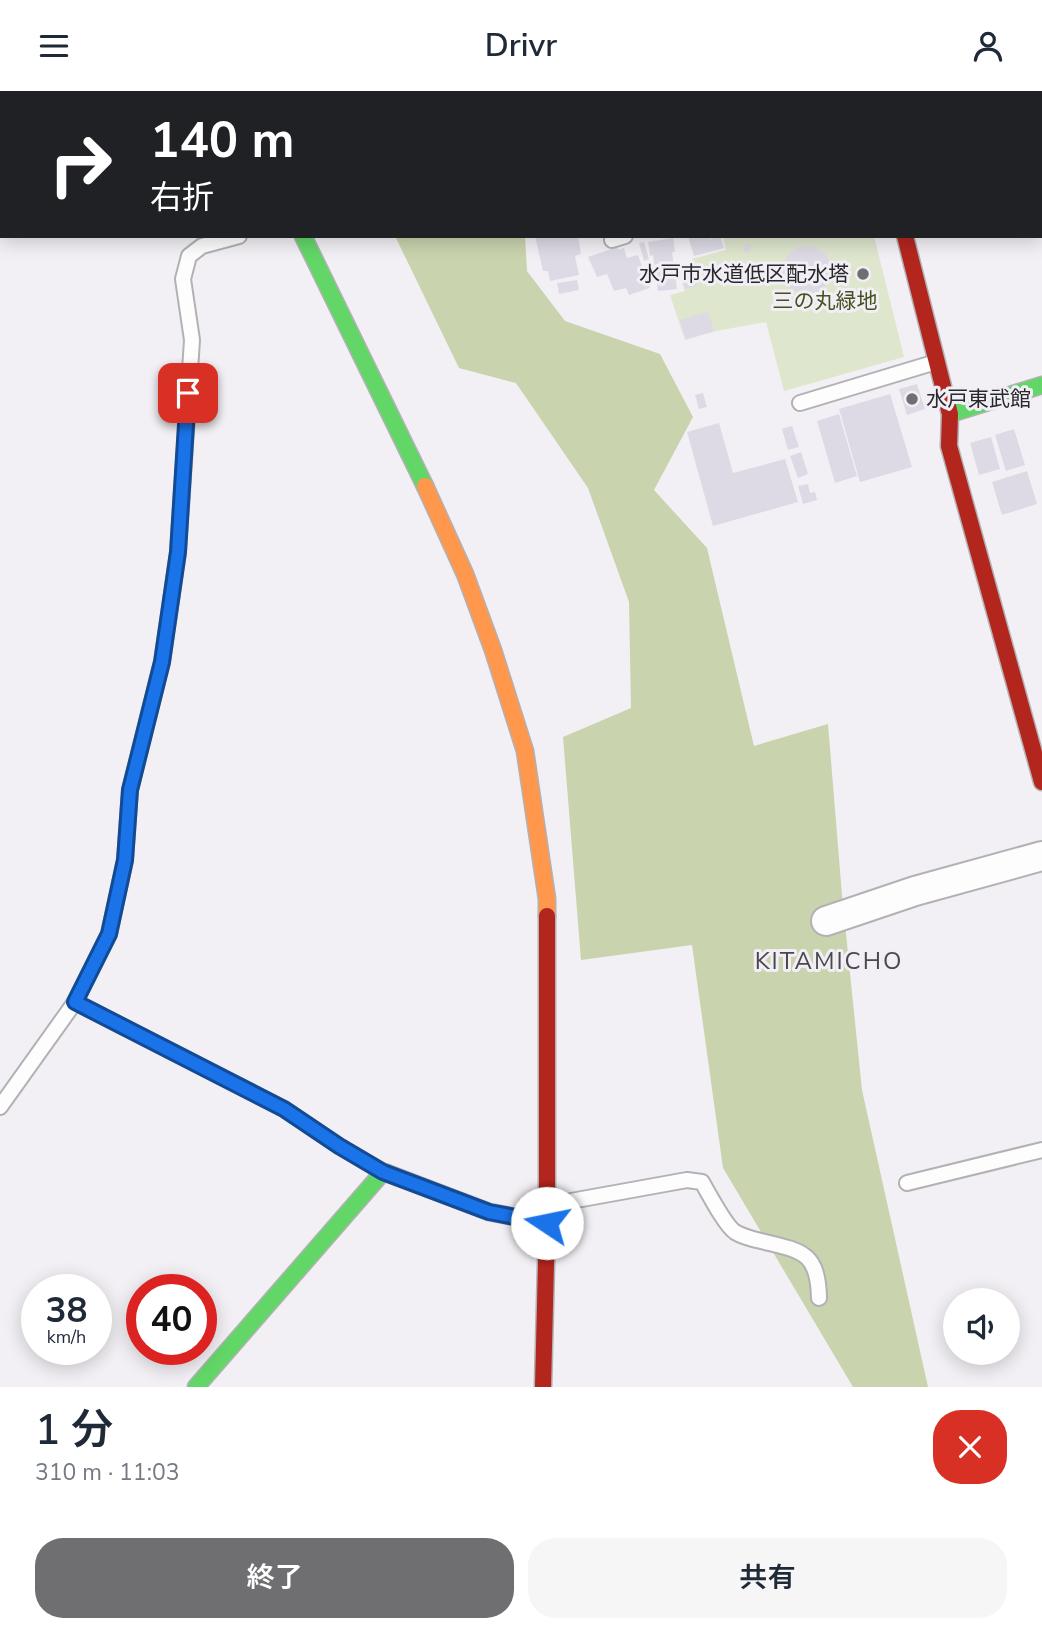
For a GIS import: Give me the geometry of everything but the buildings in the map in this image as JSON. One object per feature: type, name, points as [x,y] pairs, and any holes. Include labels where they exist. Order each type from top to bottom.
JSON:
[{"type":"street","points":[[304,238],[465,574],[493,650],[525,751],[547,899],[544,1387]]},
{"type":"street","points":[[906,238],[950,414],[949,446],[1037,747],[1042,782]]},
{"type":"street","points":[[950,414],[1042,386]]},
{"type":"street","points":[[826,921],[915,891],[1042,856]]},
{"type":"street","points":[[196,1387],[383,1172],[489,1212],[547,1223]]},
{"type":"lane","points":[[0,1107],[75,1002],[109,934],[125,860],[130,790],[162,662],[178,552],[192,340],[183,279],[189,256],[202,246],[232,238]]},
{"type":"lane","points":[[800,403],[937,361]]},
{"type":"lane","points":[[75,1002],[284,1109],[383,1172]]},
{"type":"lane","points":[[907,1183],[1042,1150]]},
{"type":"lane","points":[[547,1205],[687,1179],[702,1182],[734,1231],[748,1238],[796,1250],[812,1261],[819,1278],[819,1298]]},
{"type":"green space","points":[[396,238],[525,238],[527,271],[565,321],[660,354],[693,417],[654,490],[707,548],[754,746],[828,724],[862,1090],[928,1387],[853,1387],[723,1168],[692,945],[581,960],[563,737],[631,708],[629,602],[588,488],[516,383],[459,368]]},
{"type":"green space","name":"三の丸緑地","points":[[723,238],[874,238],[904,357],[784,391],[766,322],[685,340],[670,295],[685,291],[680,276],[695,271],[692,259],[726,250]]},
{"type":"traffic: fast","points":[[304,238],[425,486]]},
{"type":"traffic: fast","points":[[950,414],[1042,385]]},
{"type":"traffic: fast","points":[[196,1387],[383,1172],[387,1173]]},
{"type":"traffic: slow","points":[[425,486],[465,574],[493,650],[525,751],[547,899],[547,916]]},
{"type":"traffic: slow","points":[[387,1173],[489,1212],[547,1223]]},
{"type":"traffic: jam","points":[[906,238],[950,414],[949,446],[1042,782]]},
{"type":"traffic: jam","points":[[543,1387],[547,1223],[547,916]]},
{"type":"place","name":"水戸市水道低区配水塔","points":[[863,274]]},
{"type":"place","name":"水戸東武館","points":[[912,399]]},
{"type":"district","name":"KITAMICHO","points":[[829,961]]},
{"type":"route","points":[[188,393],[178,552],[162,662],[130,790],[125,860],[109,934],[75,1002],[284,1109],[383,1172],[489,1212],[547,1223]]}]
